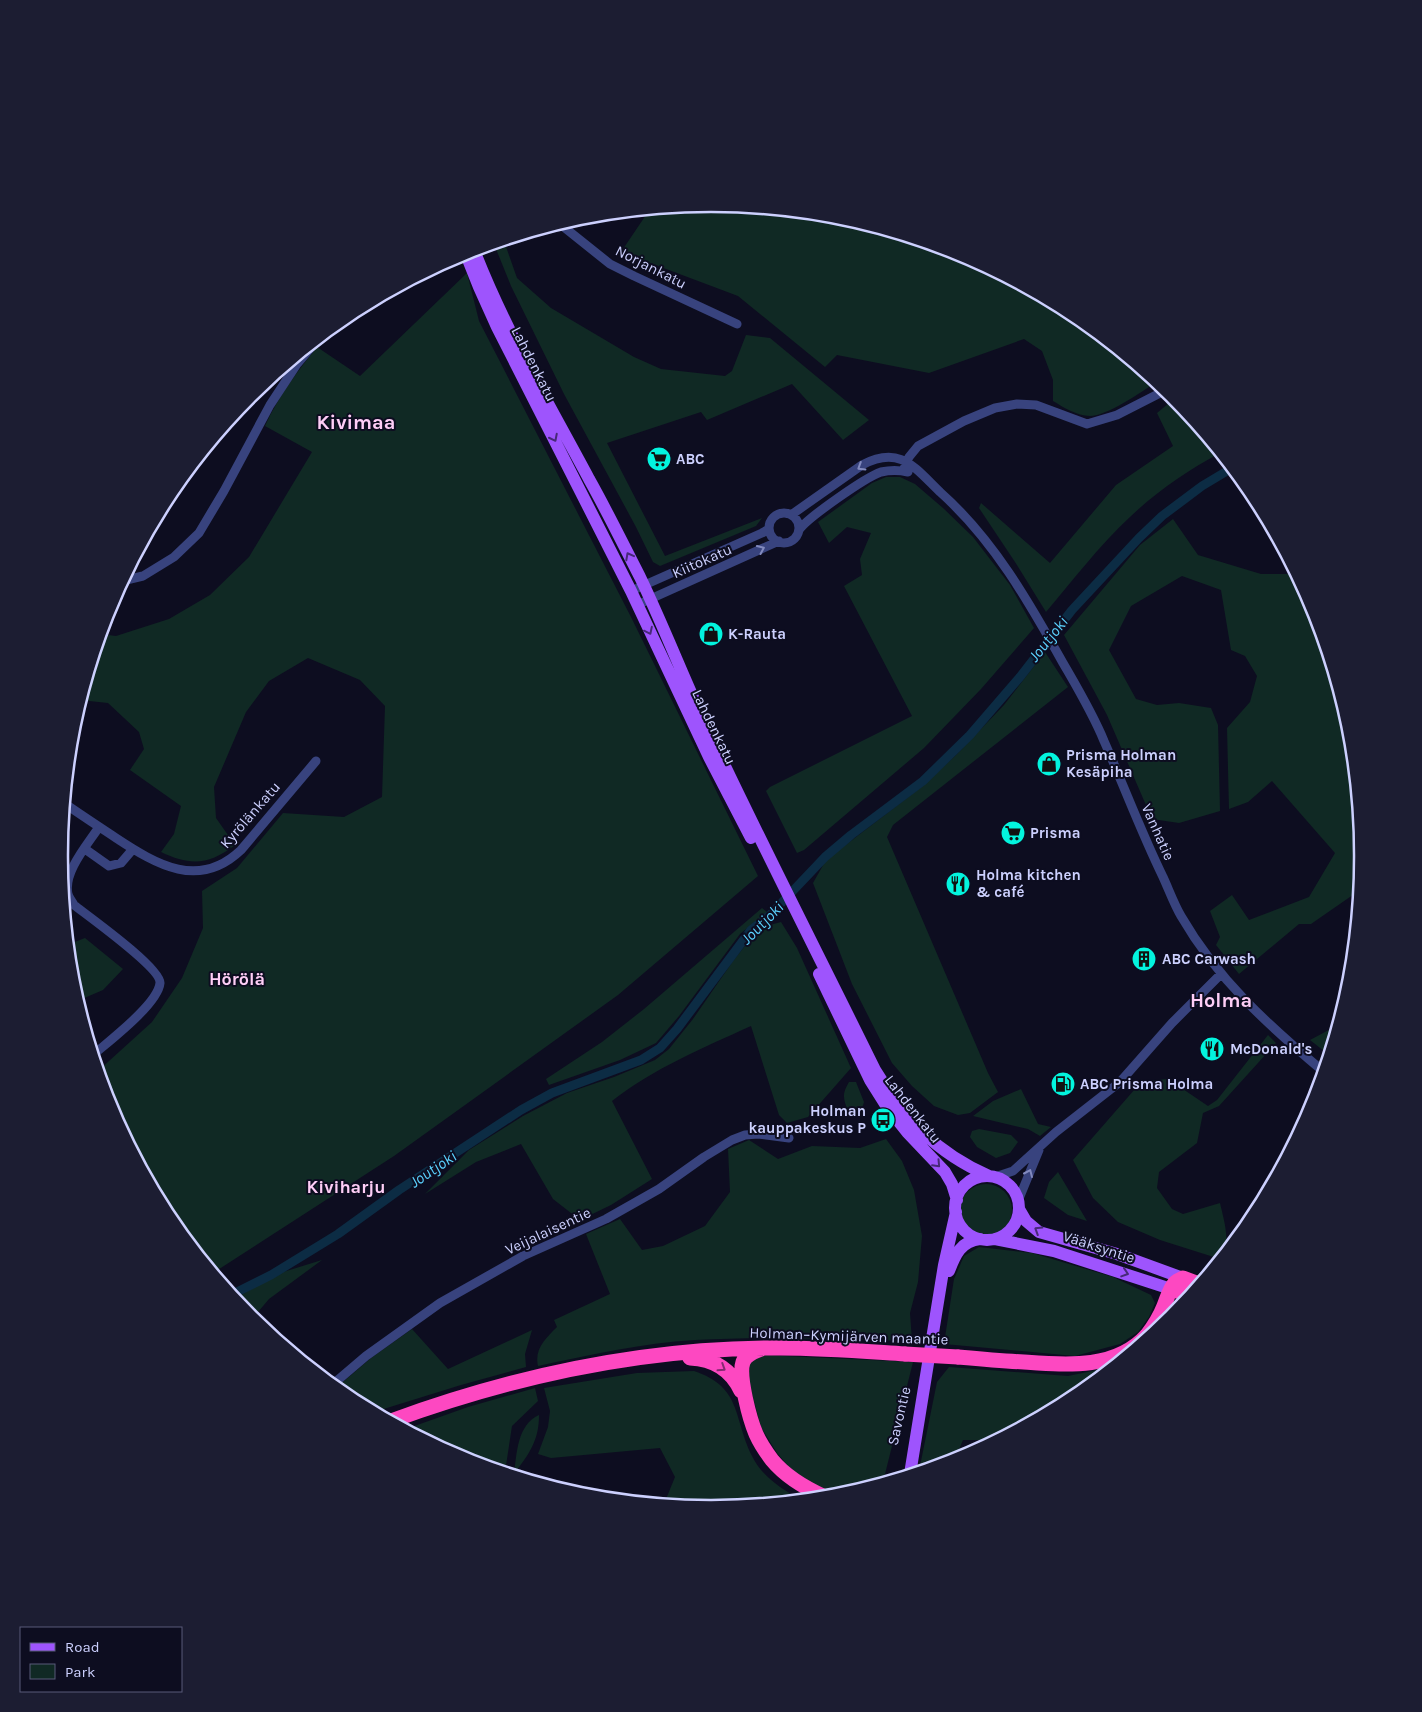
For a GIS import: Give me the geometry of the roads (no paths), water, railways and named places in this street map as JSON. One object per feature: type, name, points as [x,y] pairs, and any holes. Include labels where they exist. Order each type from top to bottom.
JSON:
[{"type":"highway","name":"Vääksyntie","points":[[1183,1278],[1193,1282]]},
{"type":"highway","name":"Holman–Kymijärven maantie","points":[[1157,1319],[1171,1289],[1177,1281],[1183,1278]]},
{"type":"highway","name":"Vääksyntie","points":[[1171,1289],[1183,1293]]},
{"type":"highway","name":"Holman–Kymijärven maantie","points":[[398,1418],[435,1405],[563,1371],[640,1358],[694,1352],[767,1348],[958,1357],[1049,1364],[1079,1364],[1100,1361],[1117,1355]]},
{"type":"highway","points":[[767,1348],[749,1354],[743,1363],[742,1378],[746,1401],[756,1434],[771,1459],[794,1480],[814,1491]]},
{"type":"highway","points":[[640,1358],[695,1358],[715,1363],[734,1377],[746,1401]]},
{"type":"main road","name":"Lahdenkatu","points":[[477,257],[520,351],[560,429],[590,479],[644,585],[773,872]]},
{"type":"main road","name":"Lahdenkatu","points":[[469,260],[479,287],[498,327],[631,591],[710,757],[773,872],[875,1070],[901,1109],[937,1146],[955,1159],[992,1177]]},
{"type":"main road","name":"Lahdenkatu","points":[[794,913],[870,1080],[887,1107],[907,1132],[945,1172],[952,1184],[956,1206]]},
{"type":"main road","points":[[992,1177],[1009,1185],[1019,1205],[1018,1215],[1012,1228],[995,1239],[980,1239],[965,1231],[958,1220],[956,1206],[963,1188],[968,1183],[974,1179],[992,1177]]},
{"type":"main road","name":"Vääksyntie","points":[[1019,1205],[1026,1221],[1038,1232],[1117,1254],[1183,1278]]},
{"type":"main road","name":"Savontie","points":[[911,1467],[956,1206]]},
{"type":"main road","name":"Savontie","points":[[938,1304],[959,1249],[968,1241],[980,1239]]},
{"type":"main road","name":"Vääksyntie","points":[[995,1239],[1054,1251],[1171,1289]]},
{"type":"main road","name":"Savontie","points":[[903,1470],[928,1363]]},
{"type":"street","name":"Norjankatu","points":[[566,229],[610,264],[737,324]]},
{"type":"street","points":[[130,579],[143,576],[174,557],[199,533],[270,405],[301,360]]},
{"type":"street","points":[[799,530],[797,521],[791,515],[783,513],[775,516],[770,529],[772,536],[779,541],[791,541],[809,520],[874,475],[904,467],[912,452],[928,440],[964,421],[995,408],[1017,404],[1036,405],[1088,424],[1117,415],[1158,394]]},
{"type":"street","points":[[791,515],[871,460],[893,456],[904,467]]},
{"type":"street","name":"Vanhatie","points":[[904,467],[930,482],[949,500],[987,542],[1015,582],[1087,705],[1103,738],[1146,842],[1180,915],[1202,950],[1221,974],[1262,1018],[1318,1067]]},
{"type":"street","name":"Kiitokatu","points":[[631,591],[770,529]]},
{"type":"street","name":"Kiitokatu","points":[[637,605],[779,541]]},
{"type":"street","name":"Kyrölänkatu","points":[[70,807],[152,861],[175,869],[200,871],[230,860],[241,850],[316,761]]},
{"type":"street","points":[[69,881],[72,869],[99,827]]},
{"type":"street","points":[[85,849],[109,866],[121,864],[133,849]]},
{"type":"street","points":[[69,897],[74,905],[145,961],[158,976],[160,984],[152,999],[136,1018],[98,1051]]},
{"type":"street","points":[[992,1177],[1013,1171],[1056,1132],[1120,1082],[1172,1023],[1221,974]]},
{"type":"street","name":"Veijalaisentie","points":[[338,1380],[366,1356],[440,1303],[523,1256],[606,1219],[659,1189],[732,1140],[758,1134],[789,1138]]},
{"type":"street","points":[[1019,1205],[1041,1146]]},
{"type":"waterway","name":"Joutjoki","points":[[238,1292],[271,1275],[338,1234],[399,1190],[521,1110],[552,1093],[641,1060],[660,1048],[677,1029],[751,930],[770,915],[825,857],[923,781],[970,735],[1020,677],[1072,610],[1139,538],[1162,516],[1202,486],[1227,471]]},
{"type":"place","name":"ABC","points":[[659,459]]},
{"type":"place","name":"K-Rauta","points":[[711,634]]},
{"type":"place","name":"Prisma Holman Kesäpiha","points":[[1049,764]]},
{"type":"place","name":"Prisma","points":[[1013,833]]},
{"type":"place","name":"Holma kitchen & café","points":[[958,884]]},
{"type":"place","name":"ABC Carwash","points":[[1144,959]]},
{"type":"place","name":"McDonald's","points":[[1212,1049]]},
{"type":"place","name":"ABC Prisma Holma","points":[[1063,1084]]},
{"type":"place","name":"Holman kauppakeskus P","points":[[883,1120]]},
{"type":"district","name":"Kivimaa","points":[[356,422]]},
{"type":"district","name":"Hörölä","points":[[237,979]]},
{"type":"district","name":"Holma","points":[[1221,1000]]},
{"type":"district","name":"Kiviharju","points":[[346,1187]]}]
